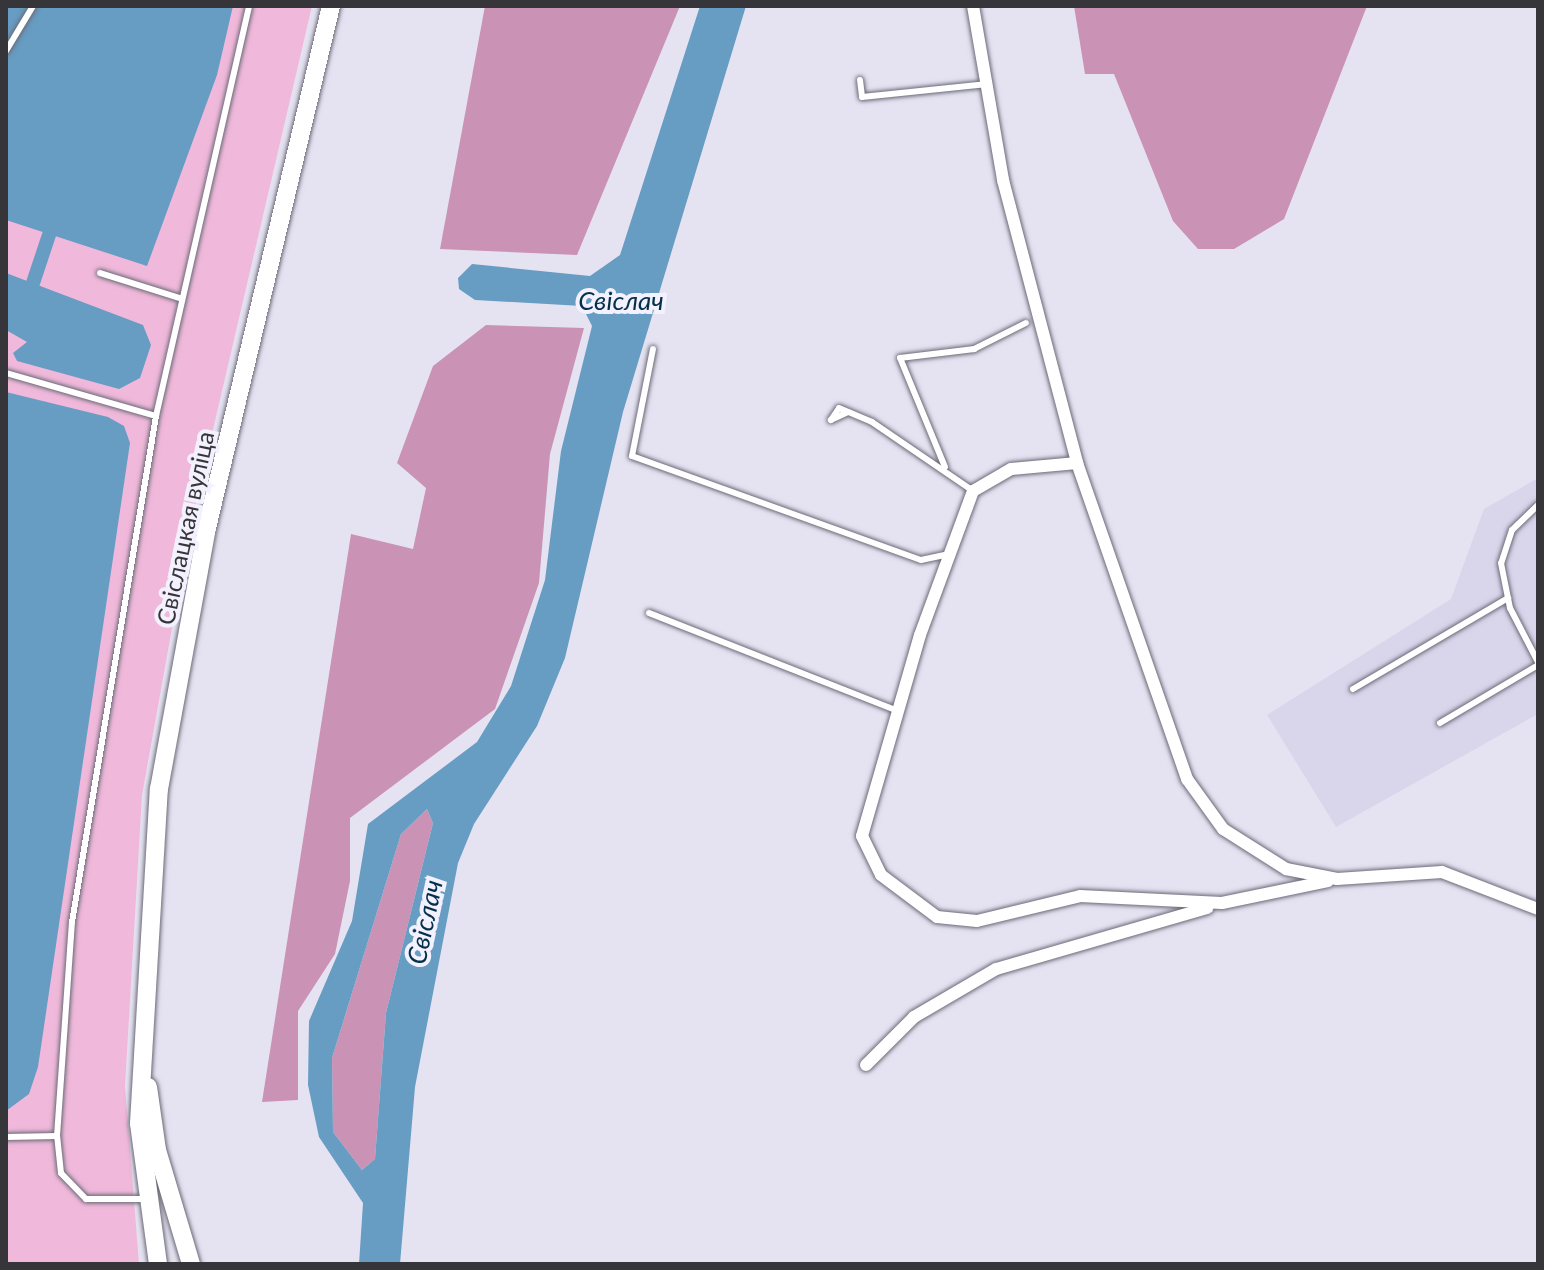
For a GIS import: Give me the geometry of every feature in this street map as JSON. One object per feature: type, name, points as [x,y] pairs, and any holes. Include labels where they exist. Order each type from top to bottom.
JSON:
[{"type":"main road","name":"Свіслацкая вуліца","points":[[158,1264],[139,1123],[159,789],[206,532],[331,6]]},
{"type":"main road","name":"Свіслацкая вуліца","points":[[143,1069],[157,1150],[191,1264]]},
{"type":"street","points":[[973,6],[1003,180],[1077,463],[1187,779],[1215,821],[1262,859],[1337,879]]},
{"type":"street","points":[[1077,463],[1011,469],[973,491],[898,711],[862,836],[881,875],[937,917],[977,921],[1080,896],[1222,903]]},
{"type":"street","points":[[866,1065],[914,1017],[996,969],[1222,903],[1337,879],[1442,872],[1538,909]]},
{"type":"lane","points":[[6,51],[33,6]]},
{"type":"lane","points":[[147,1199],[75,1193],[61,1173],[57,1136],[76,888],[156,416],[180,298],[249,6]]},
{"type":"lane","points":[[860,80],[862,97],[987,84]]},
{"type":"lane","points":[[100,273],[180,298]]},
{"type":"lane","points":[[945,467],[900,358],[974,349],[1026,323]]},
{"type":"lane","points":[[653,349],[632,456],[921,560],[950,554]]},
{"type":"lane","points":[[6,373],[156,416]]},
{"type":"lane","points":[[848,412],[945,467],[973,491]]},
{"type":"lane","points":[[1440,723],[1538,663],[1508,598],[1502,546],[1538,505]]},
{"type":"lane","points":[[1353,689],[1508,598]]},
{"type":"lane","points":[[649,613],[898,711]]},
{"type":"lane","points":[[6,1137],[57,1136]]},
{"type":"shaded area","points":[[6,6],[312,6],[190,528],[142,795],[125,1086],[139,1264],[6,1264]]},
{"type":"shaded area","points":[[485,6],[680,6],[577,255],[440,249]]},
{"type":"shaded area","points":[[1074,6],[1367,6],[1284,219],[1234,249],[1198,249],[1173,221],[1114,74],[1085,74]]},
{"type":"shaded area","points":[[486,325],[584,328],[550,454],[539,583],[495,709],[350,818],[350,881],[335,954],[298,1011],[298,1100],[262,1102],[351,534],[413,549],[426,488],[397,463],[433,366]]},
{"type":"shaded area","points":[[1538,478],[1538,714],[1336,827],[1267,715],[1451,599],[1484,509]]},
{"type":"shaded area","points":[[427,809],[433,823],[386,1013],[375,1159],[362,1170],[333,1132],[332,1058],[401,834]]},
{"type":"water","points":[[6,6],[233,6],[217,75],[147,266],[6,220]]},
{"type":"water","name":"Свіслач","points":[[700,6],[746,6],[623,412],[565,658],[537,726],[474,824],[458,863],[415,1087],[400,1264],[359,1264],[363,1203],[319,1137],[308,1085],[309,1021],[352,921],[368,824],[477,742],[511,686],[545,580],[561,451],[592,326],[582,306],[475,300],[459,289],[458,278],[472,264],[590,276],[620,255]],"holes":[[[427,809],[433,823],[386,1013],[375,1159],[362,1170],[333,1132],[332,1058],[401,834]]]},
{"type":"water","points":[[6,273],[143,325],[151,345],[140,378],[119,389],[17,361],[13,353],[27,342],[6,330]]},
{"type":"water","points":[[6,392],[108,417],[124,426],[130,443],[38,1067],[29,1094],[6,1111]]},
{"type":"waterway","points":[[33,283],[49,235]]}]
